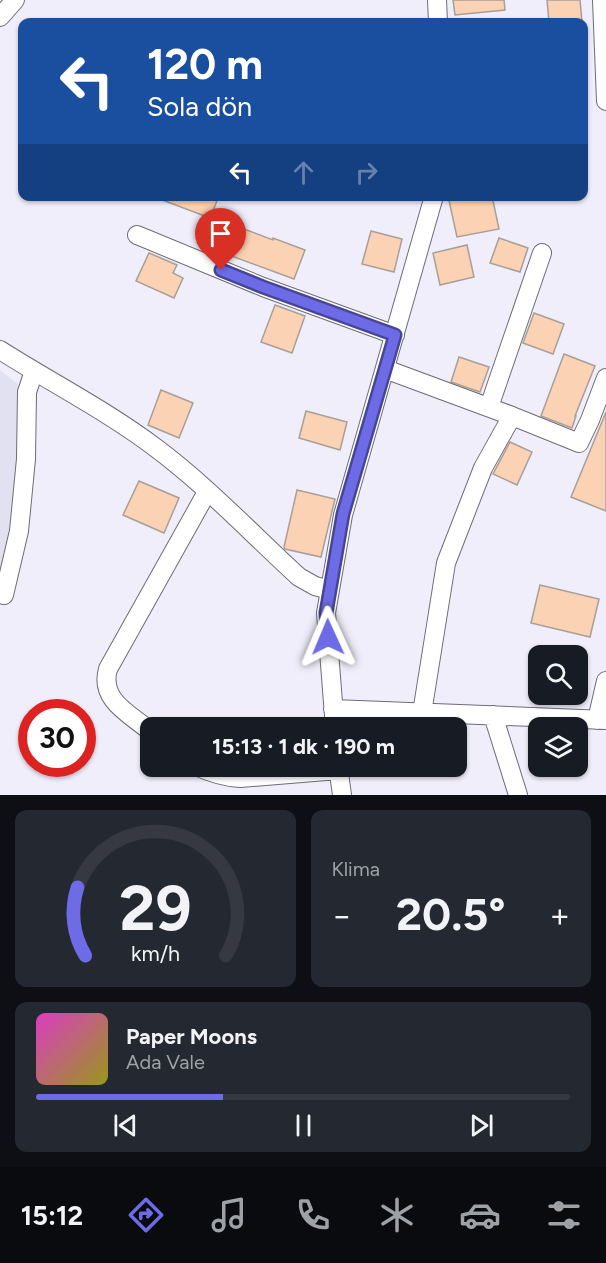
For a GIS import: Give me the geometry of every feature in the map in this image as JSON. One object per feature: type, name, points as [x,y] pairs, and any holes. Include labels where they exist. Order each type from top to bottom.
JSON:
[{"type":"street","points":[[0,17],[15,0]]},
{"type":"street","points":[[437,0],[438,18]]},
{"type":"street","points":[[602,0],[606,101]]},
{"type":"street","points":[[334,717],[326,613],[343,514],[433,201]]},
{"type":"street","points":[[137,235],[263,287],[395,335]]},
{"type":"street","points":[[489,407],[542,253]]},
{"type":"street","points":[[0,350],[130,429],[207,492],[299,577],[315,586],[330,590]]},
{"type":"street","points":[[385,369],[579,443],[606,378]]},
{"type":"street","points":[[4,594],[19,531],[26,459],[27,392],[34,371]]},
{"type":"street","points":[[422,712],[446,563],[483,468],[512,416]]},
{"type":"street","points":[[140,723],[113,700],[107,688],[106,675],[207,492]]},
{"type":"street","points":[[333,709],[601,720],[606,681]]},
{"type":"street","points":[[494,715],[518,795]]},
{"type":"street","points":[[225,777],[250,777]]},
{"type":"street","points":[[339,777],[342,795]]},
{"type":"shaded area","points":[[0,370],[21,387],[23,500],[0,588]]},
{"type":"building","points":[[453,0],[504,0],[505,10],[455,15]]},
{"type":"building","points":[[547,0],[580,0],[582,18],[549,18]]},
{"type":"building","points":[[165,201],[217,201],[210,218]]},
{"type":"building","points":[[449,201],[493,201],[499,229],[457,237]]},
{"type":"building","points":[[218,219],[305,250],[294,279],[207,247]]},
{"type":"building","points":[[371,231],[402,239],[394,272],[362,264]]},
{"type":"building","points":[[499,238],[528,248],[520,272],[490,263]]},
{"type":"building","points":[[467,245],[474,277],[440,285],[433,253]]},
{"type":"building","points":[[149,253],[177,265],[173,273],[183,278],[174,298],[136,281]]},
{"type":"building","points":[[275,305],[305,316],[292,353],[261,342]]},
{"type":"building","points":[[534,313],[564,324],[553,354],[523,343]]},
{"type":"building","points":[[564,354],[595,366],[572,428],[541,416]]},
{"type":"building","points":[[459,357],[489,367],[480,392],[451,382]]},
{"type":"building","points":[[161,390],[193,403],[179,438],[148,425]]},
{"type":"building","points":[[306,411],[347,422],[340,450],[299,438]]},
{"type":"building","points":[[606,412],[606,511],[571,497]]},
{"type":"building","points":[[510,442],[532,452],[517,485],[493,474]]},
{"type":"building","points":[[139,481],[179,498],[164,533],[123,515]]},
{"type":"building","points":[[297,490],[335,499],[321,557],[284,547]]},
{"type":"building","points":[[540,585],[599,599],[590,637],[531,623]]},
{"type":"route","points":[[221,270],[395,335],[343,514],[326,613],[328,637]]}]
